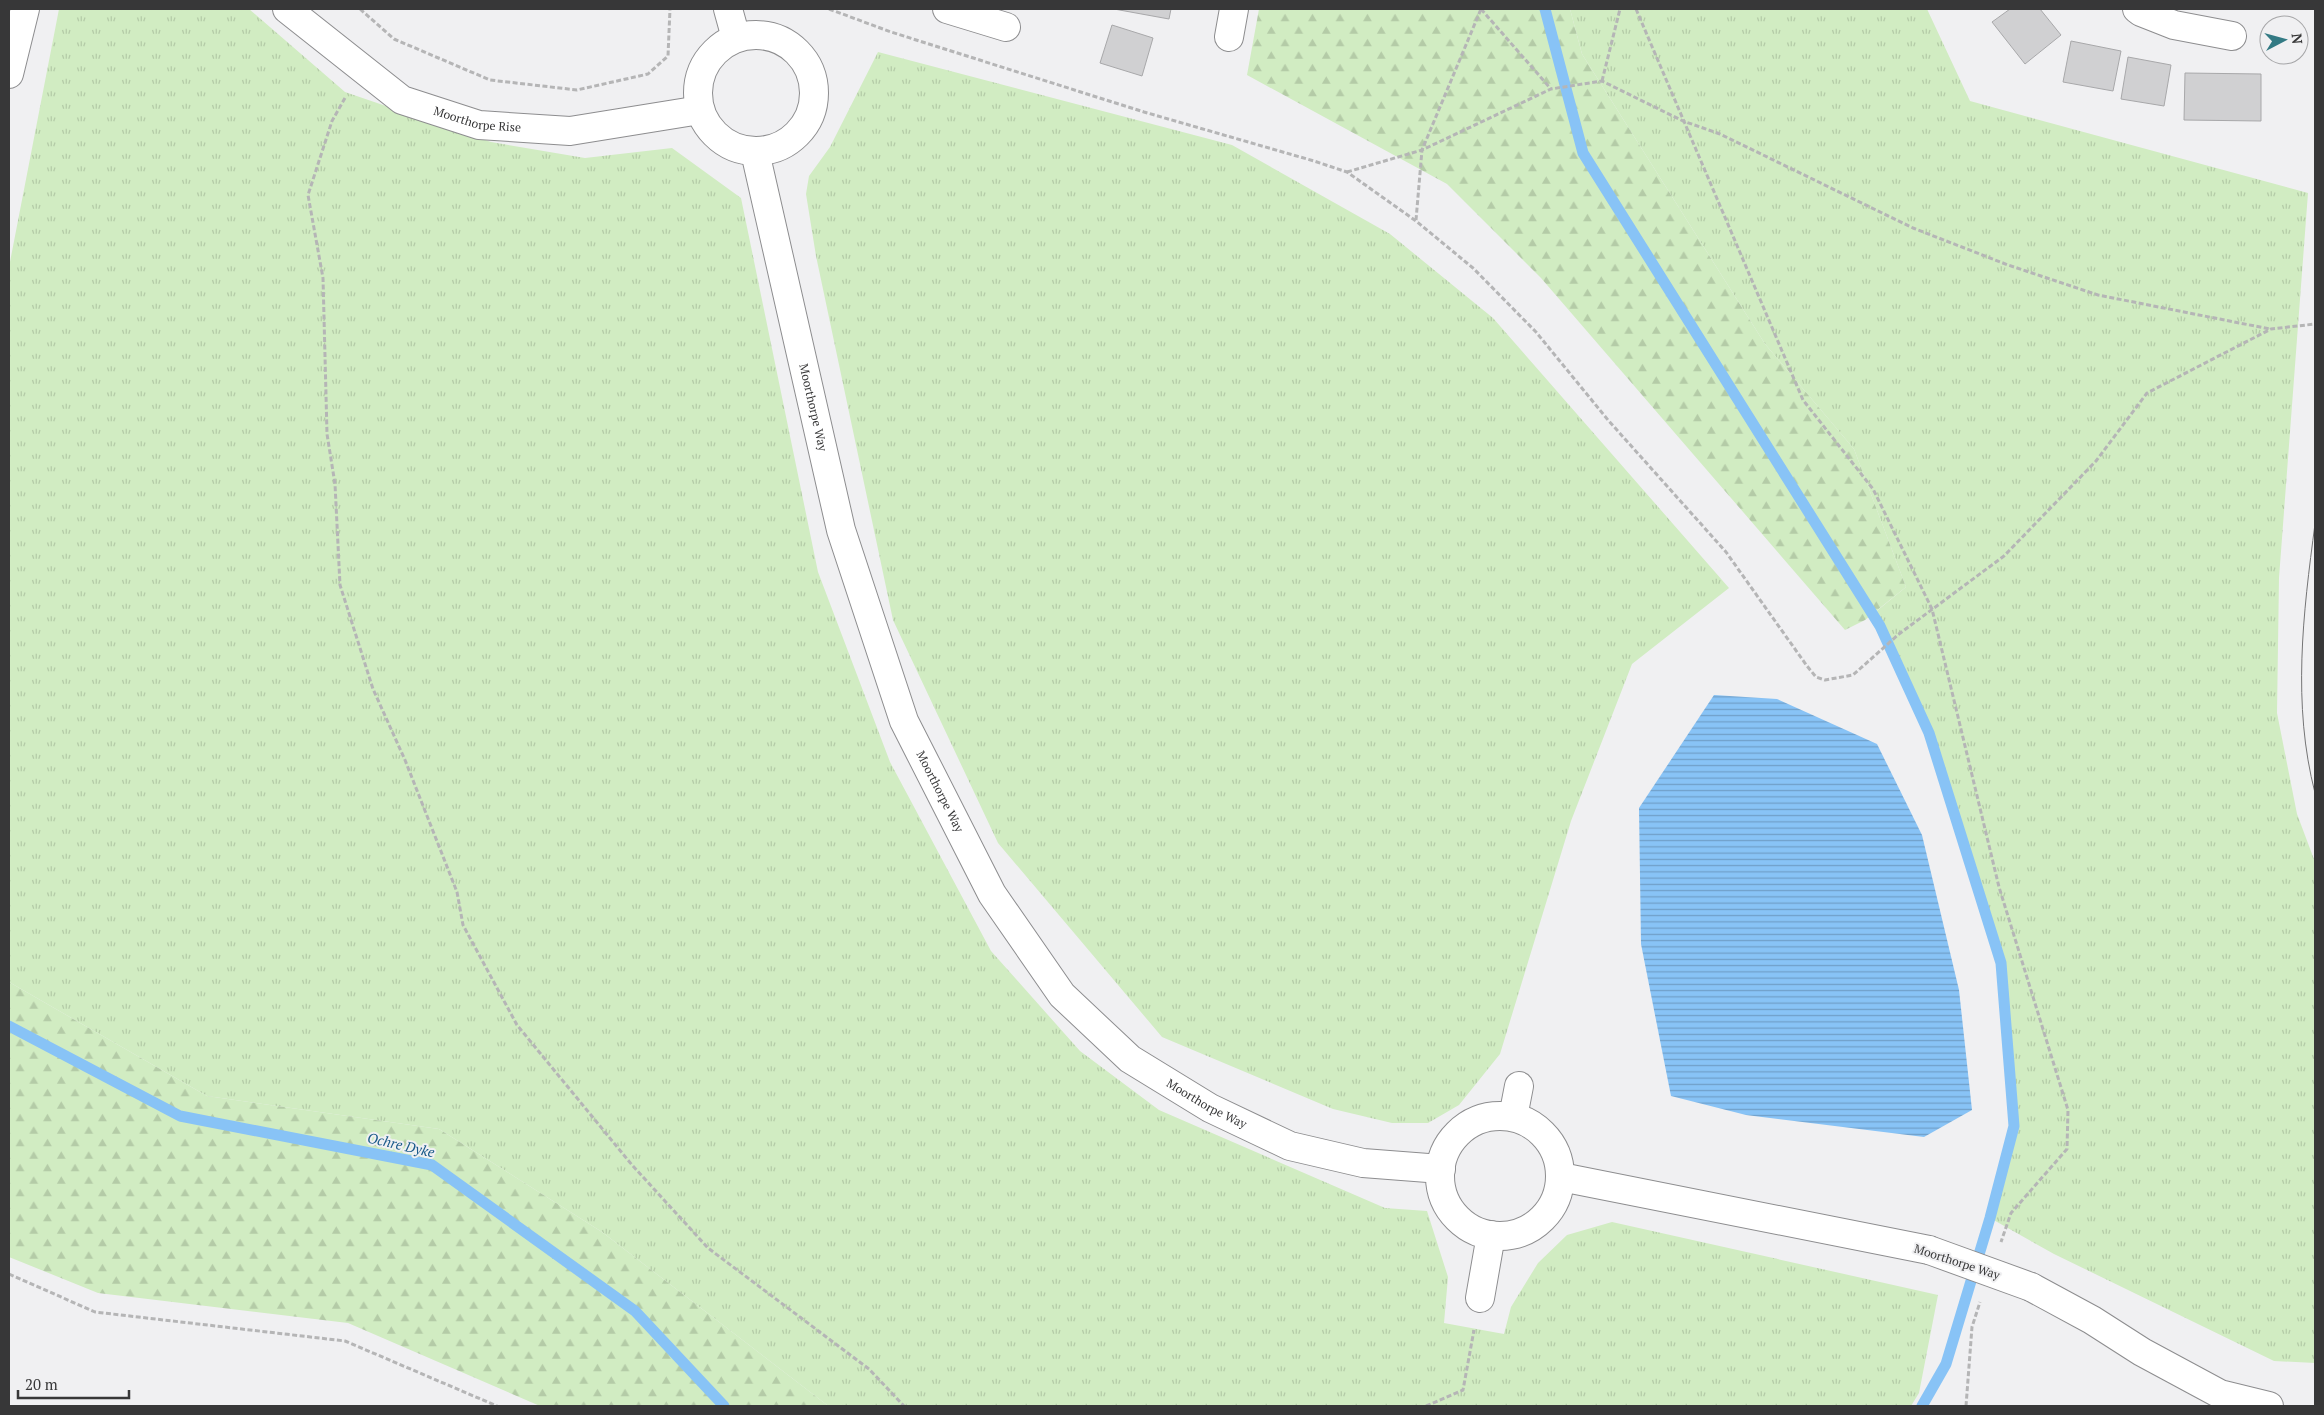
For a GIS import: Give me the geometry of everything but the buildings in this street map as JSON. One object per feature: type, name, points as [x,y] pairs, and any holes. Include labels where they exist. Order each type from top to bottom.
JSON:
[{"type":"street","points":[[9,74],[25,9]]},
{"type":"street","name":"Moorthorpe Rise","points":[[287,9],[402,100],[479,125],[570,131],[700,110]]},
{"type":"street","points":[[728,9],[736,38]]},
{"type":"street","points":[[947,9],[1006,27]]},
{"type":"street","points":[[1229,37],[1234,9]]},
{"type":"street","points":[[2137,9],[2174,25],[2232,36]]},
{"type":"street","points":[[756,34],[778,39],[795,50],[804,60],[814,86],[812,107],[804,125],[796,136],[778,147],[755,152],[735,148],[717,138],[704,122],[700,110],[697,90],[702,70],[718,48],[736,38],[756,34]]},
{"type":"street","name":"Moorthorpe Way","points":[[755,152],[841,530],[904,721],[992,894],[1062,995],[1130,1059],[1210,1108],[1290,1146],[1363,1163],[1441,1169]]},
{"type":"street","points":[[1513,1117],[1519,1086]]},
{"type":"street","points":[[1492,1116],[1513,1117],[1532,1124],[1547,1138],[1557,1156],[1560,1177],[1556,1200],[1544,1218],[1527,1230],[1512,1235],[1491,1235],[1472,1229],[1463,1223],[1449,1207],[1442,1188],[1441,1169],[1447,1149],[1459,1132],[1473,1122],[1492,1116]]},
{"type":"street","name":"Moorthorpe Way","points":[[1560,1177],[1928,1250],[2031,1287],[2092,1320],[2142,1352],[2220,1394],[2269,1406]]},
{"type":"street","points":[[1480,1298],[1491,1235]]},
{"type":"path","points":[[360,9],[394,38],[490,80],[577,90],[648,74],[668,56],[670,9]]},
{"type":"path","points":[[829,9],[890,32],[1144,112],[1347,172],[1416,221],[1473,268],[1536,332],[1608,420],[1726,552],[1816,677],[1825,680],[1853,675],[1899,634],[2004,556],[2096,461],[2147,393],[2271,329]]},
{"type":"path","points":[[1416,221],[1422,150],[1481,9],[1551,89]]},
{"type":"path","points":[[1602,82],[1620,9]]},
{"type":"path","points":[[1636,9],[1803,400],[1874,489],[1932,609],[1999,887],[2068,1110],[2067,1149],[2011,1214],[1998,1251]]},
{"type":"path","points":[[362,70],[332,121],[308,195],[323,278],[326,434],[335,484],[340,585],[373,689],[405,760],[458,892],[463,925],[517,1025],[632,1165],[708,1248],[869,1369],[904,1406]]},
{"type":"path","points":[[1347,172],[1422,150],[1551,89],[1602,82],[1683,121],[1720,134],[1913,228],[2008,265],[2098,295],[2271,329],[2315,324]]},
{"type":"path","points":[[9,1274],[95,1312],[345,1340],[497,1406]]},
{"type":"path","points":[[1426,1406],[1463,1390],[1480,1298]]},
{"type":"path","points":[[1966,1406],[1972,1327],[1982,1298]]},
{"type":"green space","points":[[59,9],[249,9],[345,92],[491,142],[585,158],[672,148],[741,198],[818,572],[890,762],[991,951],[1080,1051],[1159,1110],[1385,1208],[1427,1211],[1448,1277],[1444,1323],[1504,1334],[1511,1307],[1538,1263],[1567,1235],[1612,1222],[1938,1295],[1919,1393],[1911,1406],[827,1405],[602,1232],[439,1129],[207,1096],[9,982],[9,267]]},
{"type":"green space","points":[[1259,9],[1570,9],[1582,54],[1765,344],[1854,449],[1906,587],[1865,620],[1845,630],[1541,278],[1447,184],[1247,75]]},
{"type":"green space","points":[[1570,9],[1927,9],[1970,101],[2308,193],[2279,578],[2277,713],[2297,814],[2315,862],[2315,1363],[2274,1361],[2054,1254],[1990,1218],[2014,1125],[2001,963],[1929,733],[1873,614],[1906,587],[1854,449],[1765,344],[1582,54]]},
{"type":"green space","points":[[878,52],[1232,145],[1390,234],[1493,318],[1729,588],[1632,664],[1571,821],[1500,1054],[1459,1105],[1428,1123],[1392,1123],[1333,1109],[1162,1037],[998,843],[893,620],[816,256],[806,194],[809,176],[830,147]]},
{"type":"green space","points":[[9,982],[207,1096],[439,1129],[602,1232],[827,1405],[838,1406],[540,1406],[348,1323],[98,1293],[9,1257]]},
{"type":"water","points":[[1714,695],[1777,699],[1877,744],[1922,835],[1959,990],[1972,1110],[1924,1137],[1746,1115],[1671,1096],[1641,944],[1639,808]]},
{"type":"waterway","points":[[1545,9],[1583,153],[1880,626],[1929,733],[2001,963],[2014,1126],[1990,1218],[1946,1364],[1922,1406]]},
{"type":"waterway","name":"Ochre Dyke","points":[[9,1026],[180,1116],[432,1165],[635,1311],[724,1406]]},
{"type":"tram line","points":[[2315,524],[2307,591],[2302,659],[2304,726],[2308,760],[2315,793]]}]
